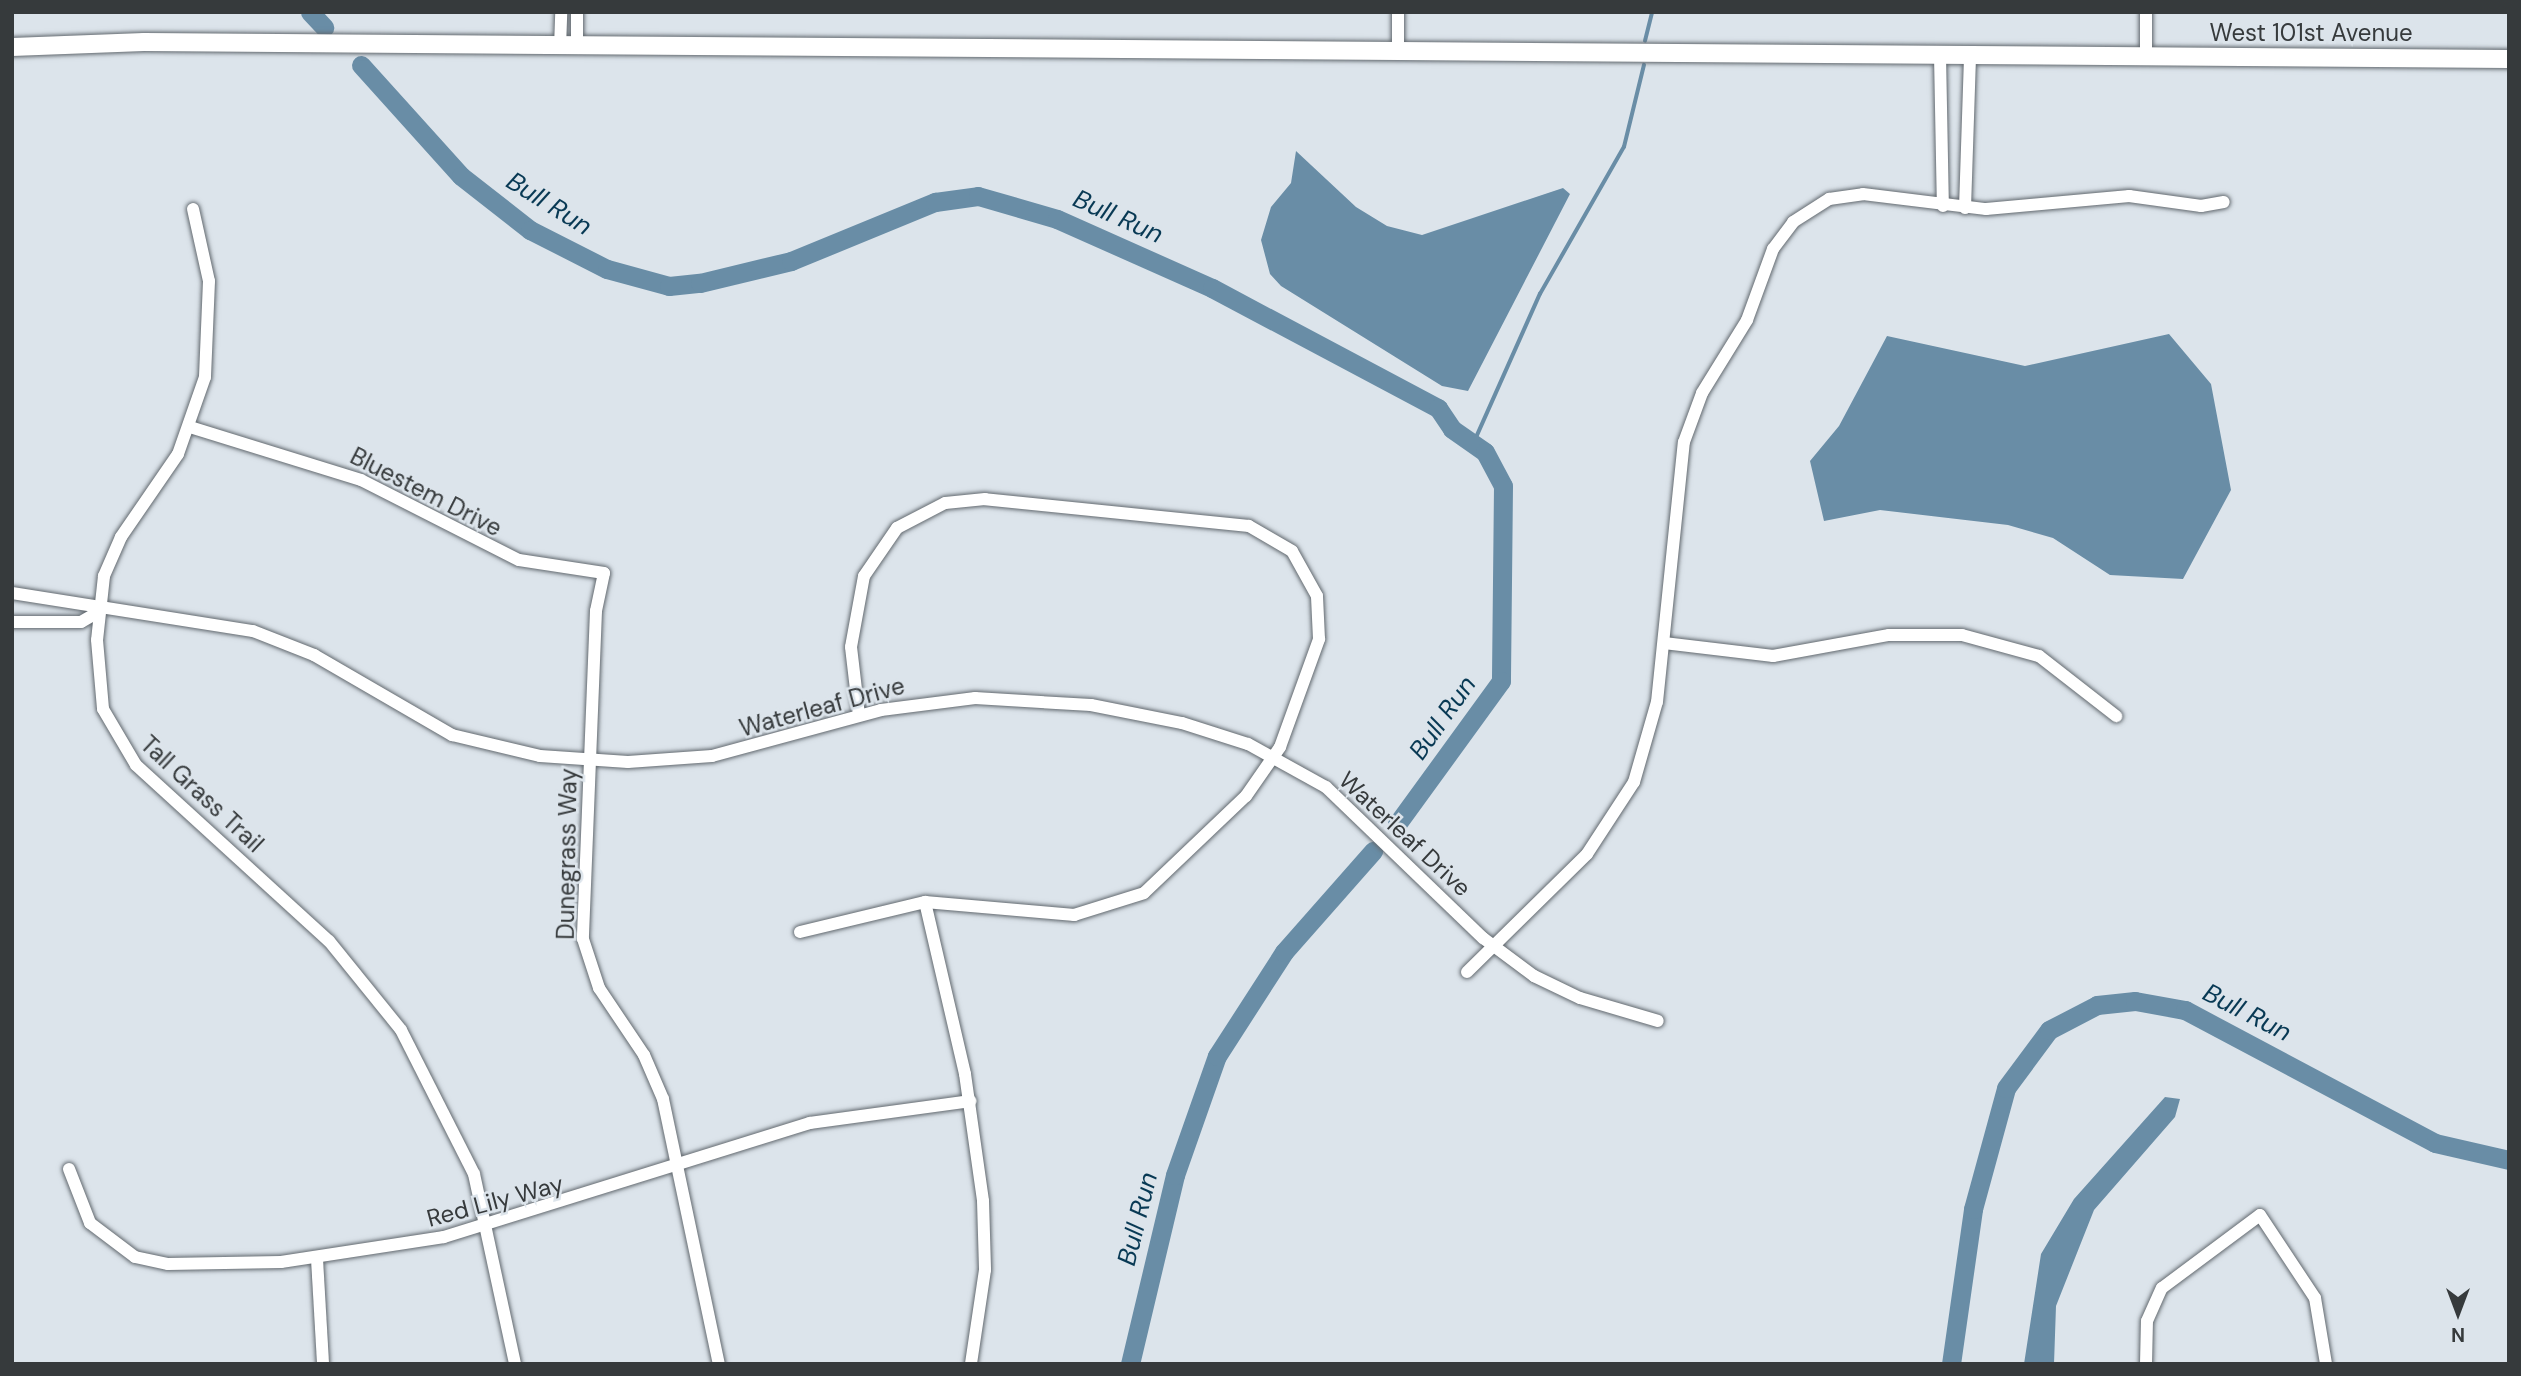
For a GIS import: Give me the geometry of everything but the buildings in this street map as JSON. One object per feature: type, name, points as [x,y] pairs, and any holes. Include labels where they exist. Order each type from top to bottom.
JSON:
[{"type":"street","points":[[561,12],[569,48]]},
{"type":"street","points":[[569,48],[577,12]]},
{"type":"street","points":[[1398,12],[1398,52]]},
{"type":"street","points":[[2146,12],[2146,57]]},
{"type":"street","name":"West 101st Avenue","points":[[12,47],[296,44],[569,48],[2509,59]]},
{"type":"street","points":[[1940,55],[1943,206]]},
{"type":"street","points":[[1965,208],[1970,55]]},
{"type":"street","points":[[1467,972],[1587,854],[1626,798],[1654,723],[1684,442],[1702,394],[1747,320],[1777,241],[1806,211],[1838,197],[1871,194],[1965,208],[2129,196],[2201,206],[2224,202]]},
{"type":"street","name":"Tall Grass Trail","points":[[193,209],[207,264],[210,329],[190,427],[163,481],[116,546],[98,612],[99,687],[121,748],[314,926],[371,989],[443,1103],[488,1226],[515,1364]]},
{"type":"street","name":"Bluestem Drive","points":[[190,427],[361,480],[519,560],[604,573]]},
{"type":"street","points":[[800,932],[925,902],[1065,915],[1121,905],[1168,874],[1246,796],[1275,756],[1317,647],[1319,606],[1292,551],[1263,531],[1230,522],[985,499],[954,500],[913,516],[878,550],[859,590],[851,648],[859,715]]},
{"type":"street","name":"Dunegrass Way","points":[[604,573],[590,760],[584,946],[599,988],[657,1082],[679,1165],[719,1364]]},
{"type":"street","name":"Waterleaf Drive","points":[[12,593],[98,612],[192,617],[253,631],[314,655],[452,735],[516,753],[590,760],[712,757],[859,715],[975,698],[1064,702],[1182,723],[1275,756],[1354,808],[1493,947],[1559,990],[1658,1021]]},
{"type":"street","name":"Waterleaf Drive","points":[[12,622],[81,622],[98,612]]},
{"type":"street","points":[[1664,643],[1773,656],[1889,635],[1962,635],[2039,656],[2116,716]]},
{"type":"street","points":[[925,902],[970,1101],[985,1243],[971,1364]]},
{"type":"street","name":"Red Lily Way","points":[[69,1169],[90,1223],[135,1258],[188,1265],[317,1259],[488,1226],[810,1123],[970,1101]]},
{"type":"street","points":[[2146,1364],[2147,1321],[2162,1288],[2260,1215],[2315,1298],[2326,1364]]},
{"type":"street","points":[[317,1259],[323,1364]]},
{"type":"water","points":[[1296,151],[1356,207],[1387,226],[1422,235],[1563,188],[1570,194],[1468,391],[1442,386],[1281,286],[1270,274],[1261,240],[1271,207],[1291,183]]},
{"type":"water","points":[[2169,334],[2211,384],[2231,490],[2183,579],[2110,575],[2053,538],[2008,525],[1880,510],[1824,521],[1810,461],[1839,426],[1887,336],[2025,366]]},
{"type":"water","points":[[2165,1097],[2180,1099],[2175,1117],[2094,1210],[2056,1306],[2054,1364],[2024,1364],[2041,1254],[2074,1199]]},
{"type":"waterway","name":"Bull Run","points":[[310,12],[324,27]]},
{"type":"waterway","points":[[1645,41],[1652,12]]},
{"type":"waterway","name":"Bull Run","points":[[361,65],[461,176],[530,230],[607,269],[669,286],[700,283],[791,261],[935,202],[978,196],[1057,219],[1212,288],[1438,408],[1452,429],[1485,452],[1503,486],[1501,681],[1397,824]]},
{"type":"waterway","points":[[1474,442],[1540,294],[1624,147],[1644,65]]},
{"type":"waterway","name":"Bull Run","points":[[1130,1364],[1175,1175],[1217,1056],[1284,952],[1373,851]]},
{"type":"waterway","name":"Bull Run","points":[[1951,1364],[1973,1209],[2006,1088],[2049,1030],[2097,1005],[2135,1001],[2185,1010],[2435,1143],[2509,1160]]}]
